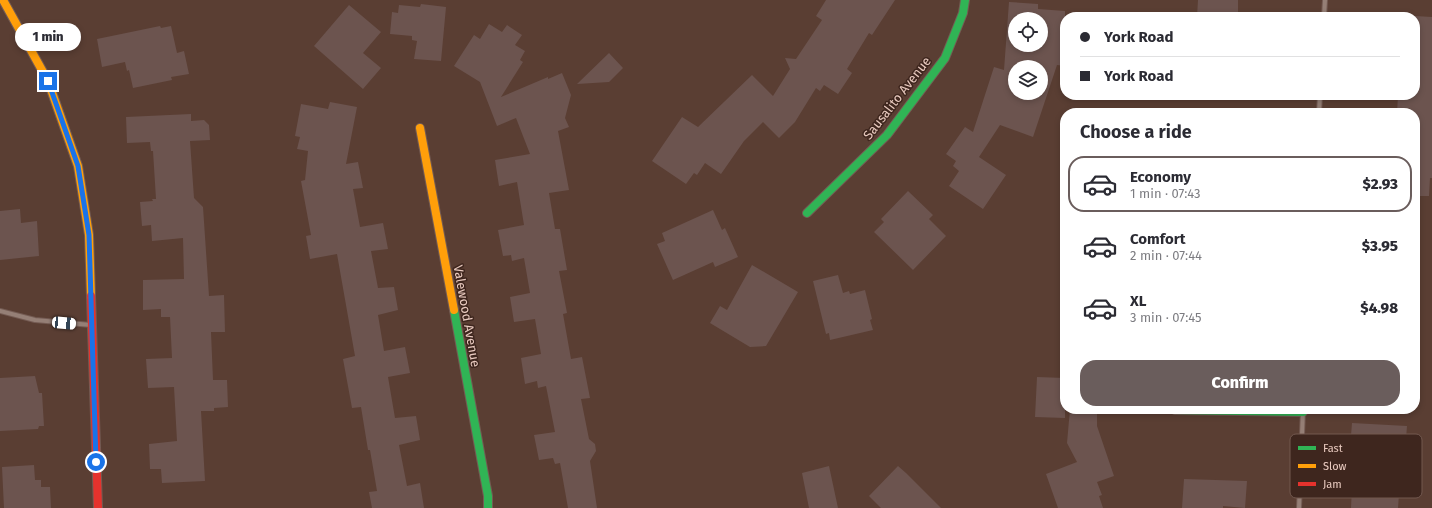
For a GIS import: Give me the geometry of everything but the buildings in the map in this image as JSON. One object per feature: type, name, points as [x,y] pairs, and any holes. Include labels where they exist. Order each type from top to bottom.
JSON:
[{"type":"street","points":[[3,0],[48,81],[78,166],[89,235],[98,508]]},
{"type":"street","name":"Sausalito Avenue","points":[[807,213],[892,129],[945,58],[963,13],[966,0]]},
{"type":"street","points":[[1324,12],[1325,0]]},
{"type":"street","name":"Valewood Avenue","points":[[420,128],[488,496],[488,508]]},
{"type":"street","points":[[0,311],[36,320],[91,325]]},
{"type":"street","points":[[1302,434],[1303,414]]},
{"type":"street","points":[[1299,498],[1299,508]]},
{"type":"traffic: fast","points":[[807,213],[887,135],[945,58],[963,13],[965,0]]},
{"type":"traffic: fast","points":[[454,310],[488,496],[488,508]]},
{"type":"traffic: slow","points":[[3,0],[48,81],[78,166],[89,235],[91,296]]},
{"type":"traffic: slow","points":[[420,128],[454,310]]},
{"type":"traffic: jam","points":[[91,296],[98,508]]},
{"type":"route","points":[[48,81],[78,166],[89,235],[96,462]]}]
